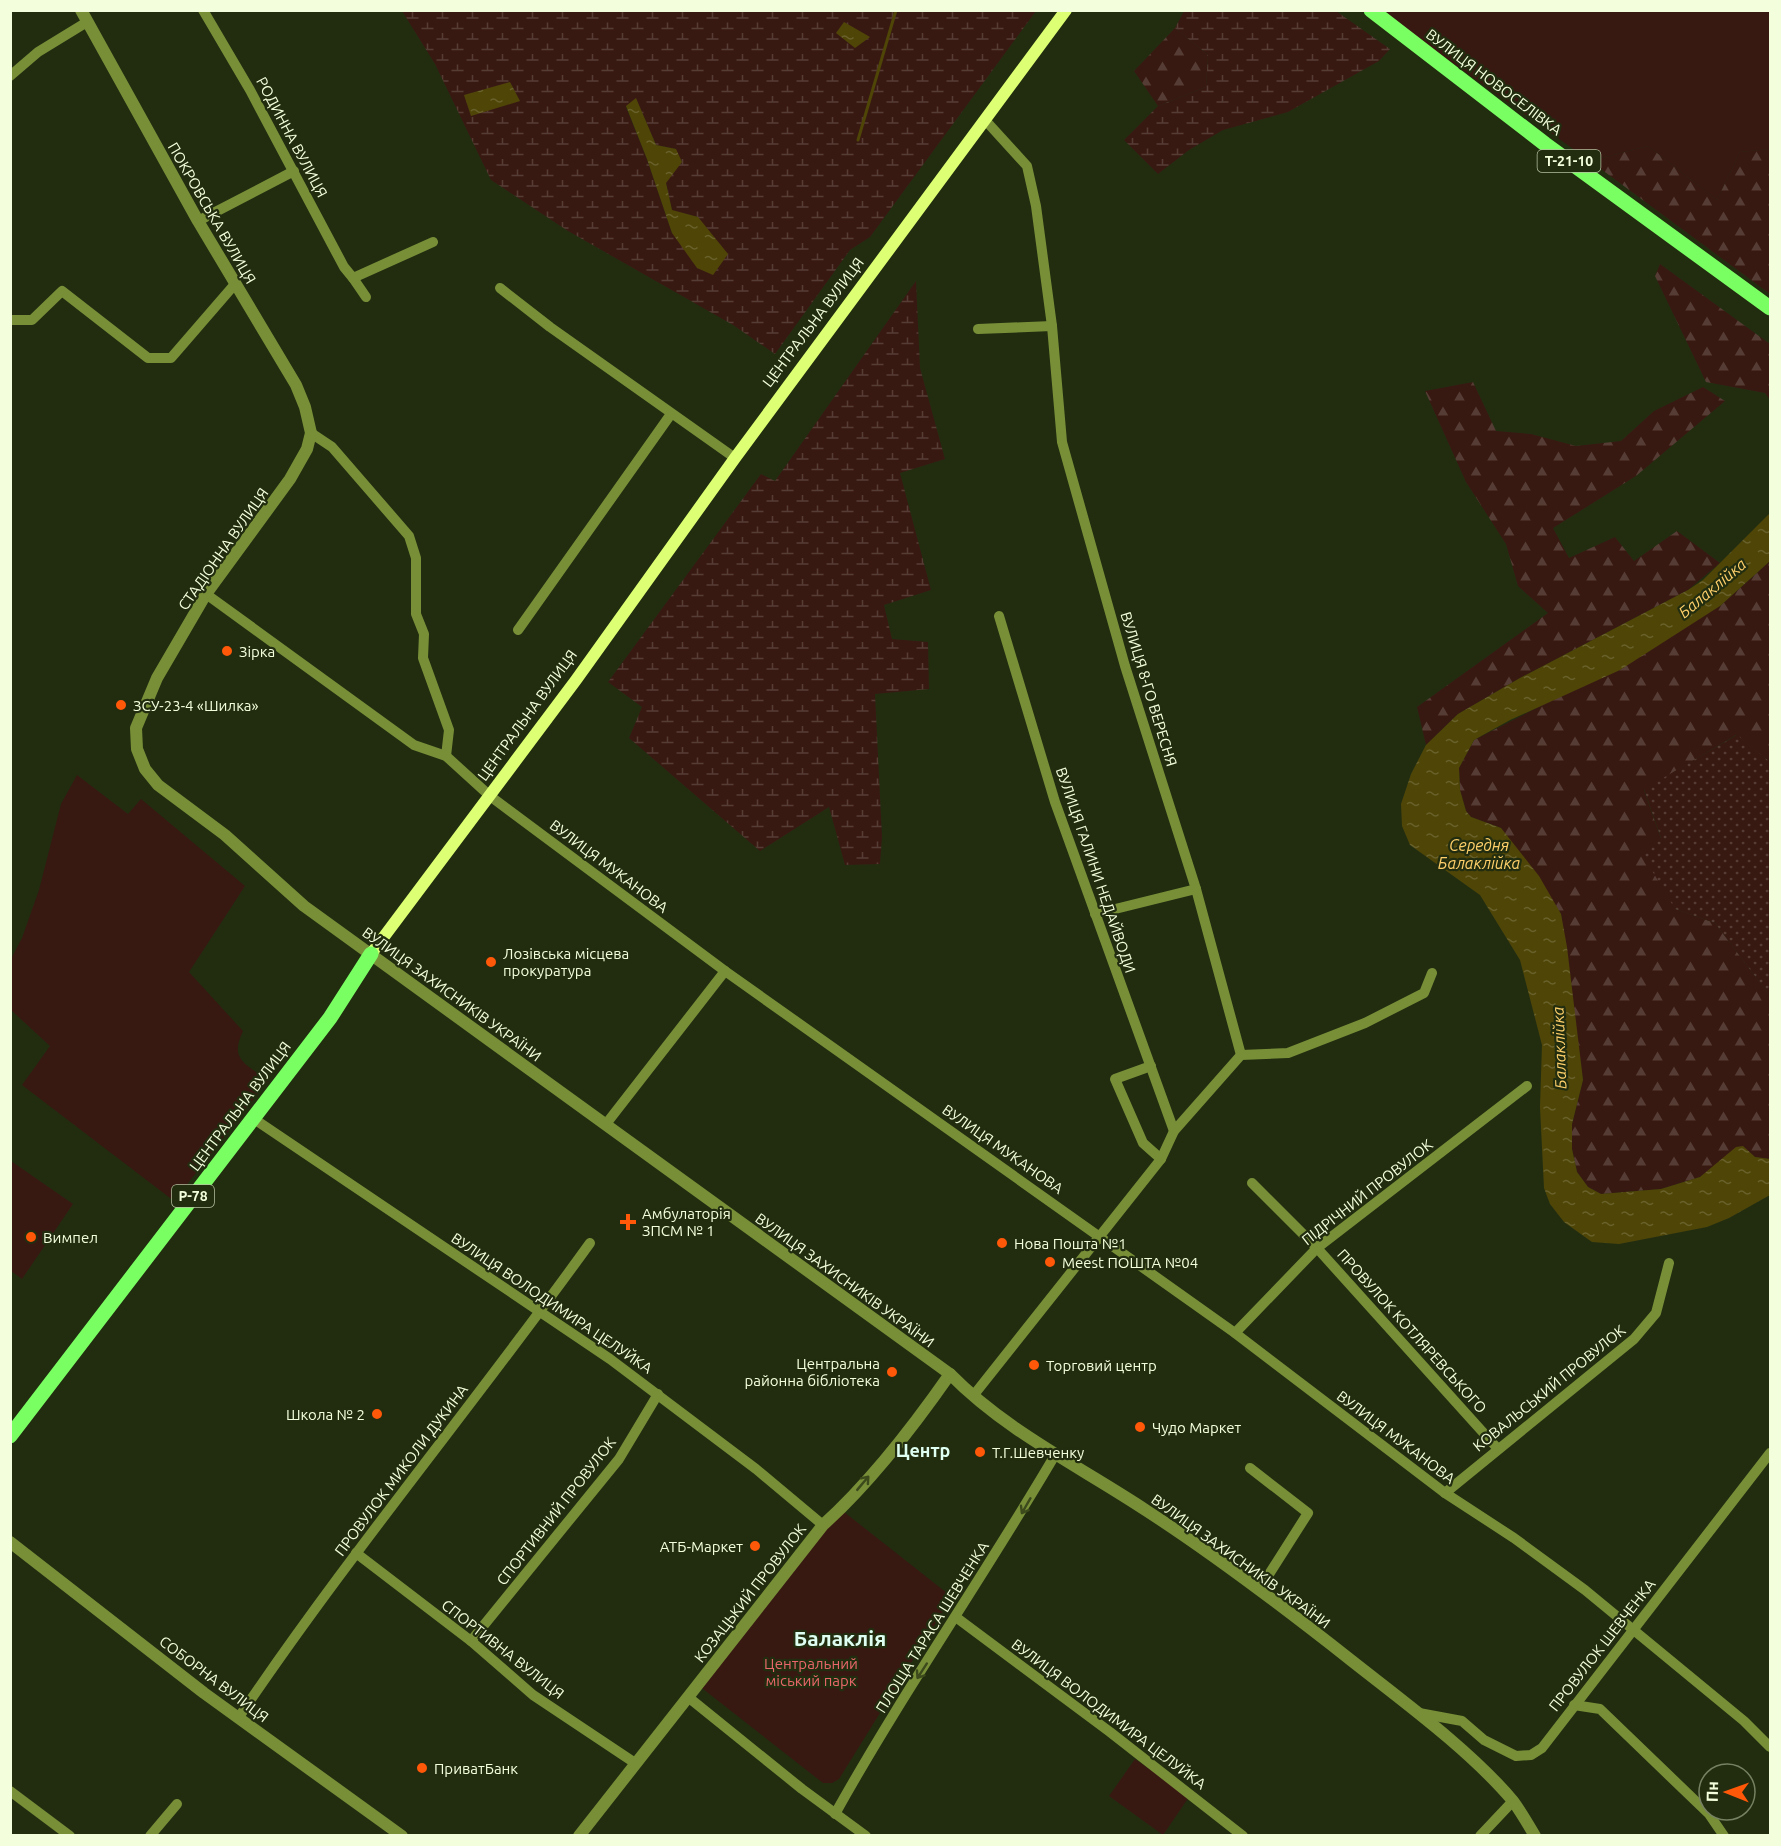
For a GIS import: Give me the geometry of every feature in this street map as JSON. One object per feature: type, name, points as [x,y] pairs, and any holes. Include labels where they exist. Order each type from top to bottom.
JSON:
[{"type":"main road","name":"ЦЕНТРАЛЬНА ВУЛИЦЯ","points":[[10,1436],[330,1018],[371,954],[490,796],[735,458],[1066,10]]},
{"type":"main road","name":"ВУЛИЦЯ НОВОСЕЛІВКА","points":[[1371,10],[1545,144],[1770,308]]},
{"type":"street","name":"РОДИННА ВУЛИЦЯ","points":[[203,10],[250,90],[344,267],[366,297]]},
{"type":"street","points":[[10,76],[84,16]]},
{"type":"street","name":"ПОКРОВСЬКА ВУЛИЦЯ","points":[[84,16],[198,221],[296,385],[305,407],[311,433]]},
{"type":"street","name":"ВУЛИЦЯ 8-ГО ВЕРЕСНЯ","points":[[986,121],[1027,166],[1036,206],[1052,326],[1062,442],[1125,666],[1196,889],[1241,1055]]},
{"type":"street","points":[[198,221],[294,171]]},
{"type":"street","points":[[353,278],[433,242]]},
{"type":"street","points":[[10,320],[32,320],[62,291],[148,358],[171,358],[235,284]]},
{"type":"street","points":[[500,288],[671,414],[735,458]]},
{"type":"street","points":[[978,329],[1052,326]]},
{"type":"street","points":[[518,630],[671,414]]},
{"type":"street","points":[[311,433],[332,447],[409,536],[416,558],[416,614],[424,634],[423,658],[448,730],[446,756]]},
{"type":"street","name":"СТАДІОННА ВУЛИЦЯ","points":[[137,749],[136,728],[143,705],[206,594],[290,479],[307,449],[311,433]]},
{"type":"street","name":"ВУЛИЦЯ МУКАНОВА","points":[[206,594],[414,745],[446,756],[490,796],[725,970],[1235,1334],[1445,1493],[1514,1538],[1585,1590],[1744,1721],[1770,1748]]},
{"type":"street","name":"ВУЛИЦЯ ГАЛИНИ НЕДАЙВОДИ","points":[[999,616],[1055,802],[1173,1131]]},
{"type":"street","name":"ВУЛИЦЯ ЗАХИСНИКІВ УКРАЇНИ","points":[[137,749],[145,769],[158,785],[225,835],[304,906],[950,1374],[973,1396],[1055,1455],[1147,1511],[1259,1590],[1419,1713],[1513,1801],[1535,1836]]},
{"type":"street","points":[[1095,914],[1196,889]]},
{"type":"street","points":[[606,1124],[725,970]]},
{"type":"street","points":[[973,1396],[1161,1159],[1173,1131],[1241,1055],[1288,1053],[1365,1023],[1424,993],[1432,973]]},
{"type":"street","points":[[1151,1066],[1115,1078],[1143,1143],[1161,1159]]},
{"type":"street","name":"ПІДРІЧНИЙ ПРОВУЛОК","points":[[1235,1334],[1317,1248],[1527,1086]]},
{"type":"street","name":"ВУЛИЦЯ ВОЛОДИМИРА ЦЕЛУЙКА","points":[[254,1119],[658,1394],[823,1525]]},
{"type":"street","name":"ПРОВУЛОК КОТЛЯРЕВСЬКОГО","points":[[1252,1184],[1317,1248],[1498,1449]]},
{"type":"street","name":"ПРОВУЛОК МИКОЛИ ДУКИНА","points":[[239,1717],[356,1553],[540,1313],[590,1243]]},
{"type":"street","name":"КОВАЛЬСЬКИЙ ПРОВУЛОК","points":[[1445,1493],[1634,1339],[1656,1312],[1669,1263]]},
{"type":"street","name":"КОЗАЦЬКИЙ ПРОВУЛОК","points":[[579,1836],[823,1525],[842,1508],[906,1433],[950,1374]]},
{"type":"street","name":"СПОРТИВНИЙ ПРОВУЛОК","points":[[471,1641],[619,1459],[658,1394]]},
{"type":"street","name":"ПРОВУЛОК ШЕВЧЕНКА","points":[[1419,1713],[1462,1721],[1484,1740],[1516,1756],[1531,1755],[1542,1748],[1770,1453]]},
{"type":"street","name":"ПЛОЩА ТАРАСА ШЕВЧЕНКА","points":[[835,1814],[868,1756],[957,1618],[1055,1455]]},
{"type":"street","points":[[1250,1468],[1308,1513],[1259,1590]]},
{"type":"street","name":"СОБОРНА ВУЛИЦЯ","points":[[10,1542],[239,1717],[402,1836]]},
{"type":"street","name":"СПОРТИВНА ВУЛИЦЯ","points":[[356,1553],[471,1641],[533,1695],[635,1763]]},
{"type":"street","name":"ВУЛИЦЯ ВОЛОДИМИРА ЦЕЛУЙКА","points":[[957,1618],[1110,1732],[1243,1836]]},
{"type":"street","points":[[688,1697],[866,1836]]},
{"type":"street","points":[[1574,1705],[1600,1709],[1709,1814],[1724,1836]]},
{"type":"street","points":[[10,1791],[70,1836]]},
{"type":"street","points":[[1480,1836],[1513,1801]]},
{"type":"street","points":[[150,1836],[177,1804]]},
{"type":"green space","points":[[402,11],[1036,11],[870,237],[850,250],[775,354],[733,325],[568,231],[491,180],[435,64]],"holes":[[[636,99],[656,145],[676,149],[666,183],[672,211],[698,217],[672,233],[647,159],[626,107]]]},
{"type":"green space","points":[[1184,11],[1336,11],[1390,49],[1379,61],[1288,112],[1223,130],[1189,150],[1158,174],[1124,140],[1158,106],[1206,87],[1208,55],[1175,28]]},
{"type":"green space","points":[[1380,11],[1770,11],[1770,149],[1740,152],[1717,200],[1648,146],[1590,161]]},
{"type":"green space","points":[[1175,28],[1208,55],[1206,87],[1158,106],[1134,71]]},
{"type":"green space","points":[[1648,146],[1717,200],[1740,152],[1770,149],[1770,294],[1590,161]]},
{"type":"green space","points":[[1660,264],[1770,344],[1770,400],[1765,393],[1706,382],[1655,276]]},
{"type":"green space","points":[[916,281],[920,368],[945,459],[900,473],[931,590],[884,605],[892,639],[928,642],[929,689],[875,694],[882,837],[880,864],[845,865],[829,807],[760,851],[629,738],[642,707],[608,682],[761,474],[775,481]]},
{"type":"green space","points":[[1473,382],[1496,431],[1531,434],[1576,446],[1621,441],[1654,411],[1703,387],[1725,401],[1636,476],[1553,528],[1569,558],[1615,537],[1634,561],[1677,531],[1720,563],[1688,590],[1520,678],[1458,714],[1426,745],[1417,707],[1548,613],[1518,586],[1506,544],[1466,482],[1425,391]]},
{"type":"green space","points":[[1770,561],[1770,762],[1736,735],[1644,790],[1661,839],[1675,909],[1715,923],[1770,996],[1770,1159],[1755,1157],[1743,1147],[1700,1177],[1661,1189],[1601,1194],[1588,1187],[1577,1172],[1572,1149],[1572,1124],[1583,1080],[1561,914],[1501,828],[1471,817],[1466,811],[1460,790],[1459,768],[1474,740],[1562,695],[1720,606]]},
{"type":"green space","points":[[1737,735],[1770,762],[1770,996],[1715,923],[1675,909],[1642,854],[1661,838],[1644,789]]},
{"type":"green space","points":[[77,775],[128,814],[141,799],[245,886],[189,972],[243,1031],[238,1049],[242,1061],[268,1081],[174,1201],[22,1085],[50,1046],[11,1010],[11,959],[22,938],[39,890],[61,804]]},
{"type":"green space","name":"Вимпел","points":[[11,1161],[73,1204],[22,1279],[11,1271]]},
{"type":"green space","name":"Центральний міський парк","points":[[839,1508],[952,1597],[839,1779],[832,1783],[823,1783],[698,1685]]},
{"type":"green space","points":[[1135,1759],[1189,1797],[1163,1835],[1109,1796]]},
{"type":"water","points":[[844,22],[870,37],[855,48],[836,33]]},
{"type":"water","points":[[510,82],[520,101],[471,116],[464,95]]},
{"type":"water","points":[[636,98],[656,145],[676,149],[682,162],[666,183],[672,210],[698,217],[728,254],[713,275],[697,268],[672,233],[626,106]]},
{"type":"water","name":"Середня Балаклійка","points":[[1770,513],[1770,561],[1720,606],[1620,670],[1510,720],[1474,740],[1459,768],[1460,790],[1466,811],[1471,817],[1501,828],[1539,876],[1561,914],[1583,1080],[1572,1124],[1572,1149],[1577,1172],[1588,1187],[1601,1194],[1661,1189],[1700,1177],[1736,1147],[1743,1146],[1755,1157],[1770,1159],[1770,1195],[1729,1218],[1707,1227],[1619,1244],[1592,1242],[1564,1222],[1550,1204],[1544,1188],[1540,1107],[1542,1045],[1520,960],[1480,895],[1410,845],[1402,826],[1401,804],[1411,774],[1426,745],[1458,714],[1520,678],[1688,590],[1703,580]]},
{"type":"waterway","points":[[858,140],[896,10]]},
{"type":"place","name":"Зірка","points":[[227,651]]},
{"type":"place","name":"ЗСУ-23-4 «Шилка»","points":[[121,705]]},
{"type":"place","name":"Лозівська місцева прокуратура","points":[[491,962]]},
{"type":"place","name":"Амбулаторія ЗПСМ № 1","points":[[628,1222]]},
{"type":"place","name":"Вимпел","points":[[31,1237]]},
{"type":"place","name":"Нова Пошта №1","points":[[1002,1243]]},
{"type":"place","name":"Meest ПОШТА №04","points":[[1050,1262]]},
{"type":"place","name":"Торговий центр","points":[[1034,1365]]},
{"type":"place","name":"Центральна районна бібліотека","points":[[892,1372]]},
{"type":"place","name":"Школа № 2","points":[[377,1414]]},
{"type":"place","name":"Чудо Маркет","points":[[1140,1427]]},
{"type":"place","name":"Т.Г.Шевченку","points":[[980,1452]]},
{"type":"place","name":"АТБ-Маркет","points":[[755,1546]]},
{"type":"place","name":"ПриватБанк","points":[[422,1768]]},
{"type":"district","name":"Центр","points":[[923,1450]]},
{"type":"district","name":"Балаклія","points":[[840,1638]]},
{"type":"water label","name":"Балаклійка","points":[[1712,588]]},
{"type":"water label","name":"Балаклійка","points":[[1559,1048]]}]
